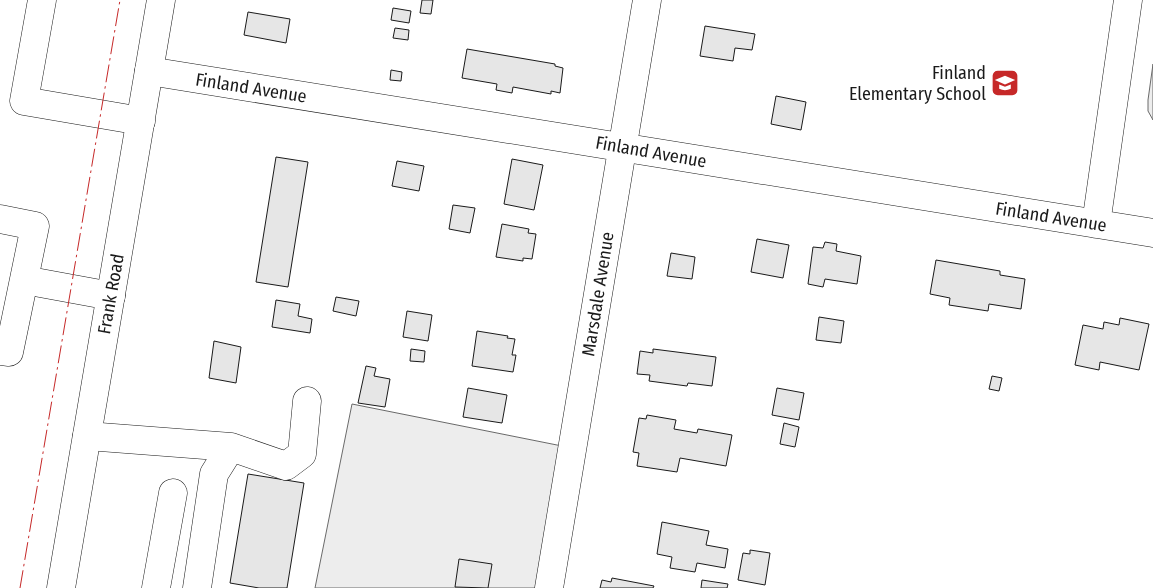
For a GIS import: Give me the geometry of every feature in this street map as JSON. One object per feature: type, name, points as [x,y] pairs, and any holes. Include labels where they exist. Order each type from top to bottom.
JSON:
[{"type":"street","points":[[42,0],[24,102],[140,121]]},
{"type":"street","name":"Frank Road","points":[[61,588],[161,0]]},
{"type":"street","name":"Marsdale Avenue","points":[[549,588],[647,0]]},
{"type":"street","points":[[1096,224],[1128,0]]},
{"type":"street","name":"Finland Avenue","points":[[149,72],[622,146],[640,151],[1153,233]]},
{"type":"street","points":[[0,218],[34,226],[9,352],[0,351]]},
{"type":"street","points":[[24,280],[111,296]]},
{"type":"street","points":[[87,436],[231,448],[286,466],[302,454],[307,401]]},
{"type":"street","points":[[197,588],[214,474],[231,448]]},
{"type":"street","points":[[156,588],[173,493]]},
{"type":"shaded area","points":[[1153,64],[1153,120],[1148,111],[1148,100]]},
{"type":"shaded area","points":[[352,404],[562,446],[539,588],[315,588]]},
{"type":"building","points":[[422,0],[433,0],[431,14],[420,13]]},
{"type":"building","points":[[393,8],[411,11],[409,23],[391,20]]},
{"type":"building","points":[[248,12],[290,19],[286,43],[244,35]]},
{"type":"building","points":[[705,26],[755,34],[752,50],[735,48],[733,61],[700,56]]},
{"type":"building","points":[[395,28],[409,30],[408,40],[393,38]]},
{"type":"building","points":[[467,49],[555,64],[555,66],[563,68],[560,93],[551,91],[551,94],[513,87],[512,93],[496,90],[497,84],[462,78]]},
{"type":"building","points":[[391,70],[402,72],[401,81],[390,80]]},
{"type":"building","points":[[776,96],[806,102],[801,130],[771,124]]},
{"type":"building","points":[[276,157],[308,162],[288,287],[256,282]]},
{"type":"building","points":[[512,159],[543,165],[534,210],[504,204]]},
{"type":"building","points":[[397,161],[424,166],[419,191],[392,186]]},
{"type":"building","points":[[453,205],[475,208],[470,233],[449,229]]},
{"type":"building","points":[[502,224],[529,229],[528,233],[536,234],[532,259],[523,258],[523,261],[496,257]]},
{"type":"building","points":[[757,239],[789,245],[783,278],[751,272]]},
{"type":"building","points":[[825,242],[837,244],[836,251],[861,256],[857,284],[825,279],[823,287],[808,284],[813,247],[823,248]]},
{"type":"building","points":[[671,253],[695,257],[692,279],[667,276]]},
{"type":"building","points":[[936,260],[1000,271],[1000,275],[1025,279],[1021,309],[989,304],[988,311],[949,305],[950,298],[930,294]]},
{"type":"building","points":[[336,297],[359,301],[356,316],[333,311]]},
{"type":"building","points":[[276,300],[300,304],[298,316],[312,319],[310,333],[272,327]]},
{"type":"building","points":[[407,311],[432,315],[428,341],[403,337]]},
{"type":"building","points":[[819,317],[844,321],[841,343],[816,340]]},
{"type":"building","points":[[1120,318],[1149,324],[1139,370],[1100,362],[1099,370],[1075,365],[1083,325],[1103,329],[1104,322],[1119,325]]},
{"type":"building","points":[[477,331],[515,339],[512,355],[516,355],[513,372],[472,366]]},
{"type":"building","points":[[214,341],[241,347],[236,383],[209,378]]},
{"type":"building","points":[[411,349],[425,351],[424,362],[410,361]]},
{"type":"building","points":[[653,349],[716,357],[712,386],[688,383],[687,386],[649,381],[650,375],[637,374],[640,351],[653,353]]},
{"type":"building","points":[[366,366],[376,368],[374,376],[390,379],[385,407],[358,403]]},
{"type":"building","points":[[992,376],[1002,378],[999,391],[989,389]]},
{"type":"building","points":[[468,388],[507,395],[502,423],[463,417]]},
{"type":"building","points":[[777,388],[804,393],[799,420],[772,415]]},
{"type":"building","points":[[647,415],[676,420],[674,429],[697,433],[698,429],[732,435],[726,466],[680,458],[677,472],[637,466],[639,453],[633,452],[639,418],[646,419]]},
{"type":"building","points":[[784,423],[799,427],[795,447],[780,444]]},
{"type":"building","points":[[248,474],[304,483],[287,588],[259,588],[230,583]]},
{"type":"building","points":[[662,522],[709,531],[706,545],[728,549],[725,568],[697,563],[695,572],[670,568],[672,557],[657,554]]},
{"type":"building","points":[[750,550],[770,553],[765,585],[738,580],[743,553],[750,554]]},
{"type":"building","points":[[459,559],[492,564],[488,588],[455,587]]},
{"type":"building","points":[[612,578],[654,586],[653,588],[600,588],[602,580],[611,582]]},
{"type":"building","points":[[702,580],[728,584],[727,588],[701,588]]},
{"type":"power","points":[[20,588],[120,0]]},
{"type":"place","name":"Finland Elementary School","points":[[1005,83]]}]
